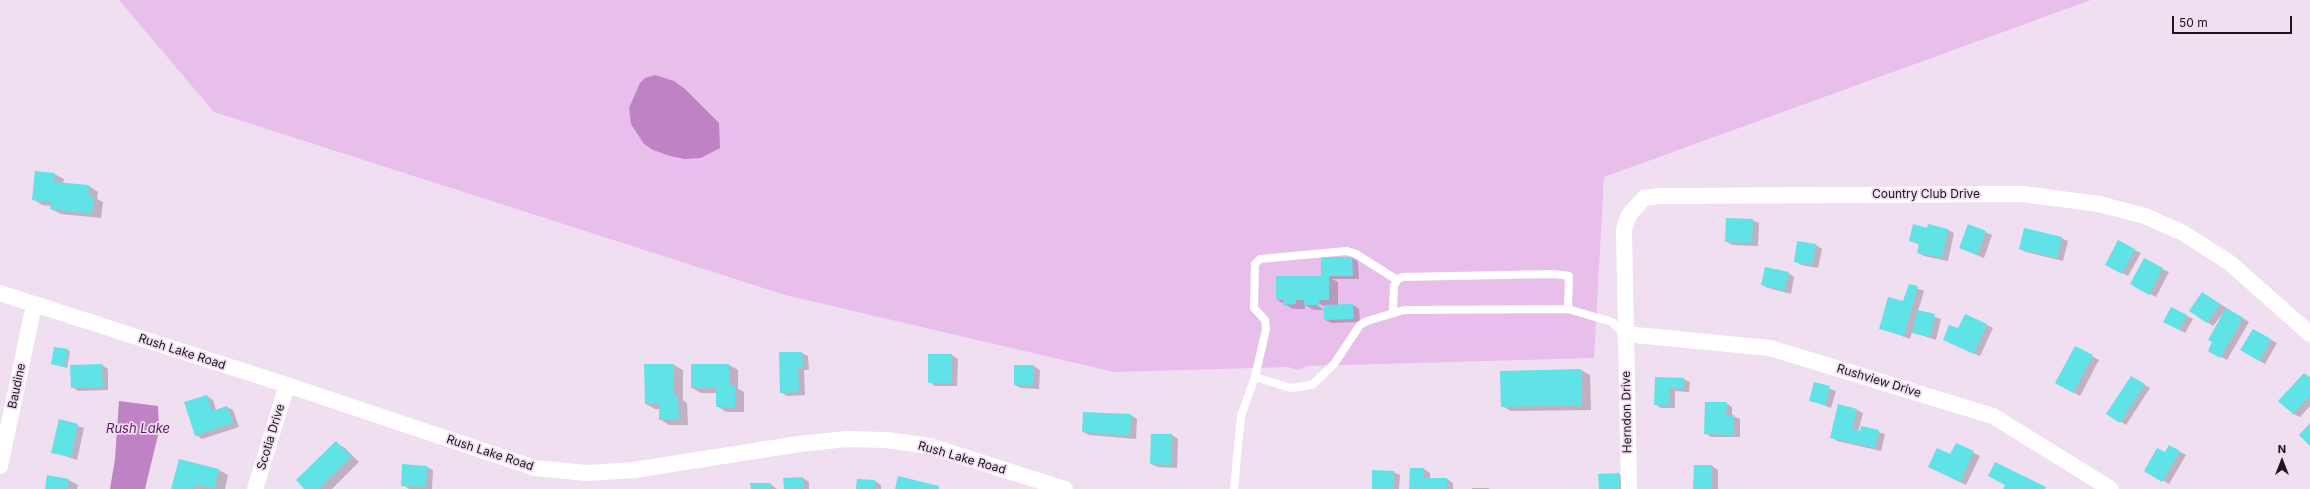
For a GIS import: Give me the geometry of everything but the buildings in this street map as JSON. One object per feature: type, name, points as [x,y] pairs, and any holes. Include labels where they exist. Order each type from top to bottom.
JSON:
[{"type":"street","name":"Country Club Drive","points":[[1625,334],[1624,229],[1629,215],[1644,198],[1660,196],[2015,194],[2064,198],[2099,204],[2145,216],[2183,233],[2230,264],[2310,334]]},
{"type":"street","name":"Rush Lake Road","points":[[0,293],[287,385],[535,468],[586,473],[634,470],[799,444],[855,439],[886,440],[930,446],[1065,489]]},
{"type":"street","name":"Baudine","points":[[0,466],[34,305]]},
{"type":"street","name":"Herndon Drive","points":[[1625,334],[1629,489]]},
{"type":"street","name":"Rushview Drive","points":[[1625,334],[1770,348],[1993,416],[2112,489]]},
{"type":"street","name":"Scotia Drive","points":[[255,489],[287,385]]},
{"type":"lane","points":[[1234,489],[1241,416],[1255,378],[1266,329],[1266,320],[1254,308],[1255,264],[1260,259],[1347,251],[1356,254],[1397,280]]},
{"type":"lane","points":[[1393,312],[1394,286],[1397,280],[1402,277],[1563,274],[1569,276],[1568,309]]},
{"type":"lane","points":[[1255,378],[1290,388],[1312,385],[1334,364],[1360,325],[1366,321],[1404,310],[1460,308],[1568,309],[1612,322],[1625,334]]},
{"type":"shaded area","points":[[119,0],[2091,0],[1604,177],[1594,358],[1308,366],[1298,370],[1288,367],[1114,372],[785,295],[214,112]]},
{"type":"water","points":[[655,75],[674,81],[685,89],[719,123],[720,148],[701,158],[685,159],[653,150],[644,144],[631,124],[629,108],[640,83],[645,78]]},
{"type":"water","name":"Rush Lake","points":[[119,401],[158,406],[159,431],[145,489],[110,489],[115,459]]}]
